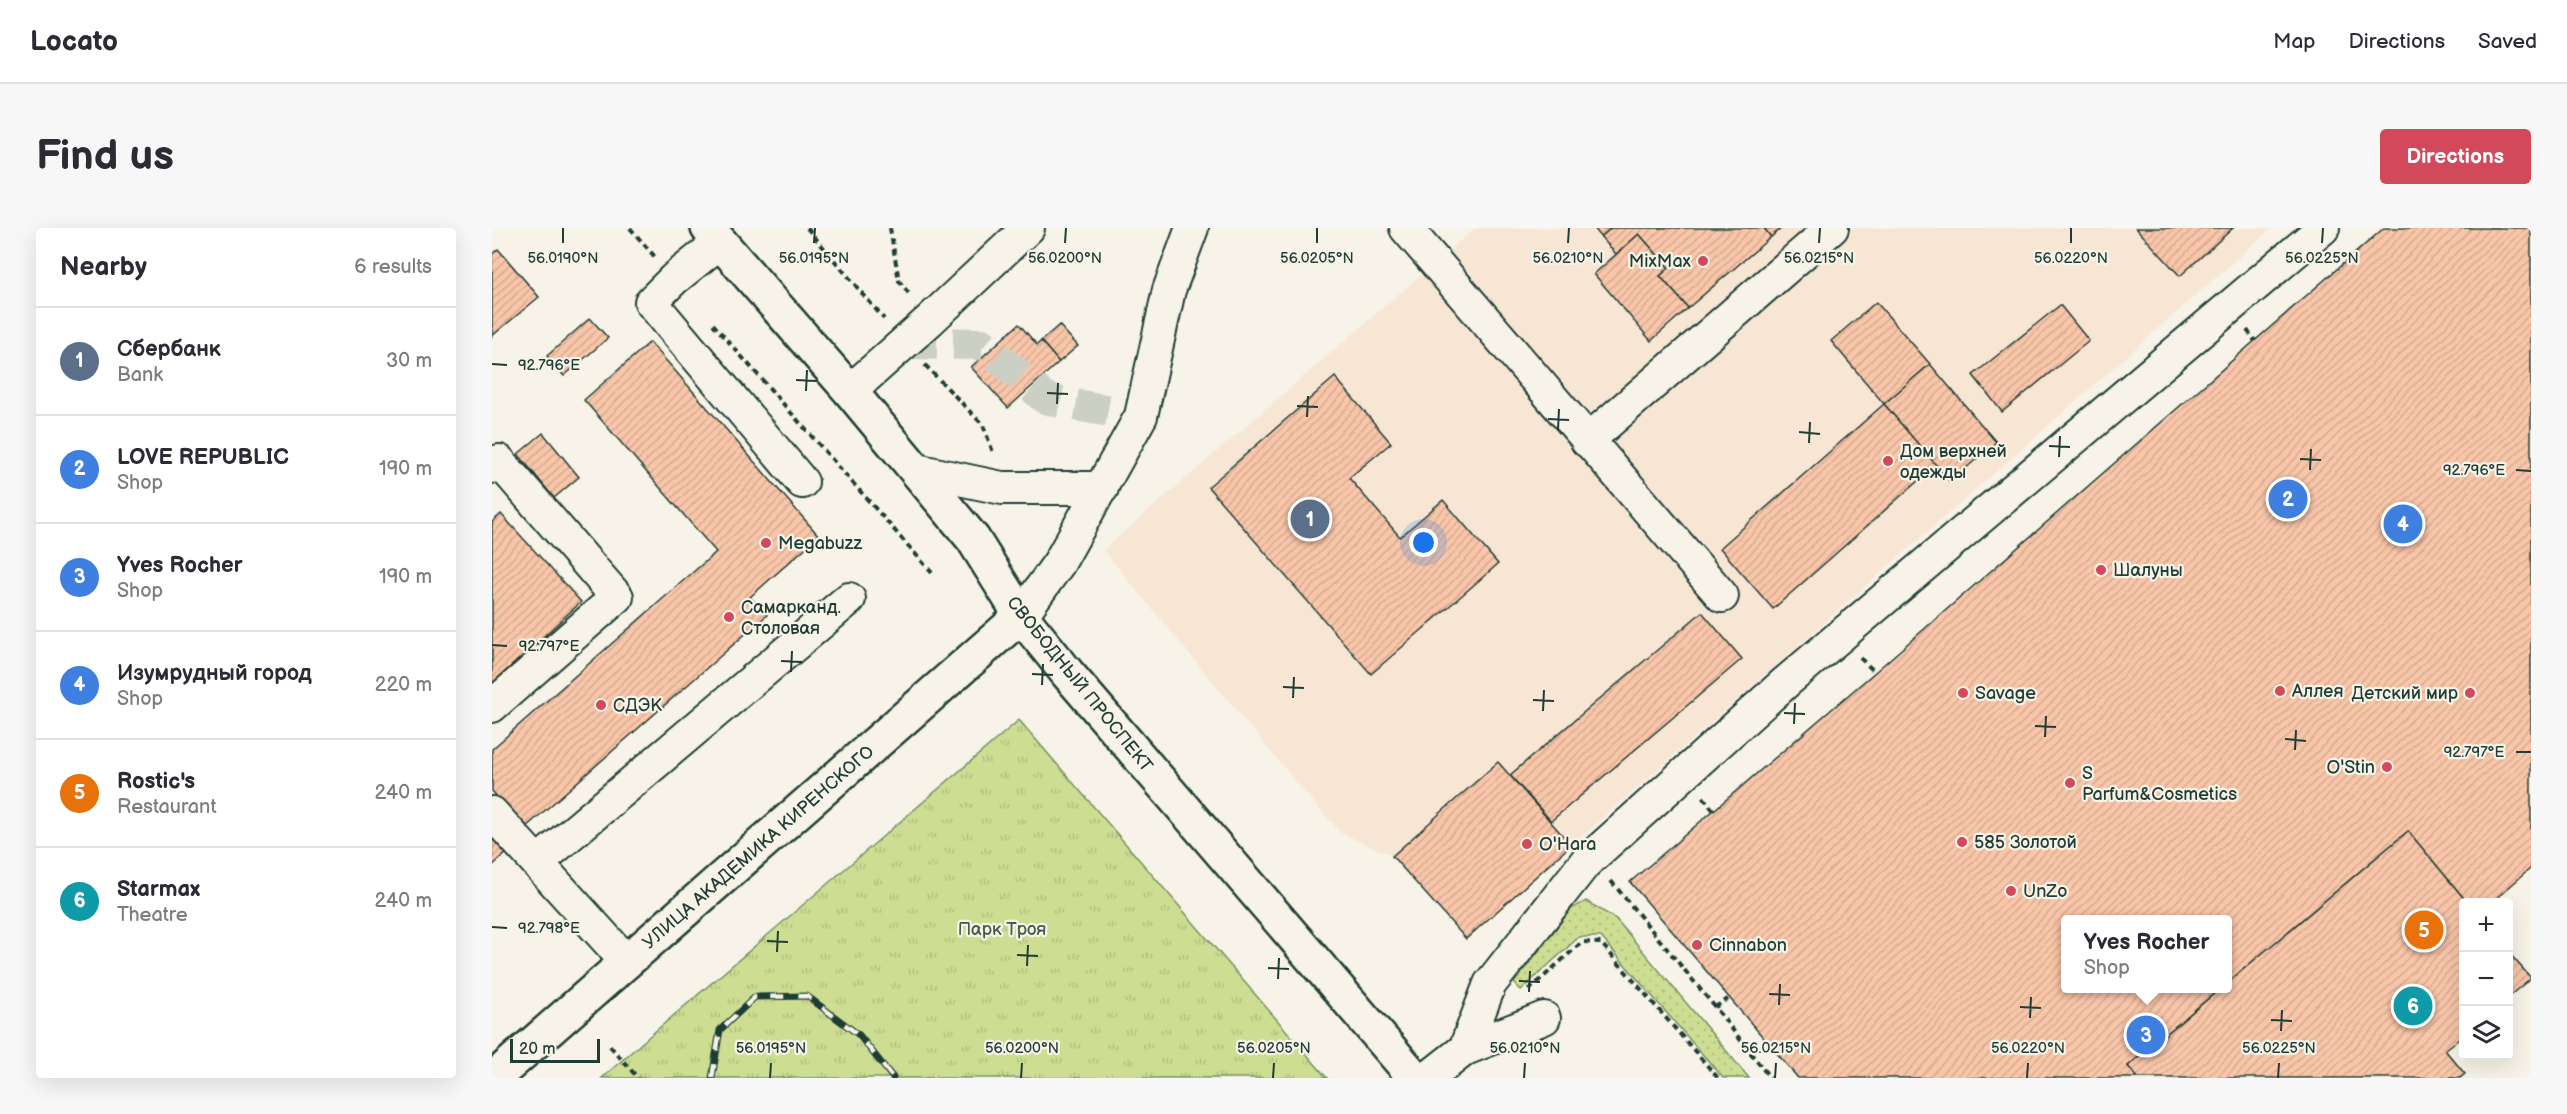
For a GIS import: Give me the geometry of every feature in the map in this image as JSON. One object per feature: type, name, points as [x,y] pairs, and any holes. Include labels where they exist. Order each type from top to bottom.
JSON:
[{"type":"main road","name":"СВОБОДНЫЙ ПРОСПЕКТ","points":[[714,235],[850,391],[973,539],[1020,616],[1068,674],[1415,1078]]},
{"type":"main road","name":"УЛИЦА АКАДЕМИКА КИРЕНСКОГО","points":[[495,1078],[1020,616]]},
{"type":"street","points":[[850,391],[1028,228]]},
{"type":"street","points":[[1020,616],[1059,563],[1141,416],[1169,290],[1192,228]]},
{"type":"street","points":[[1406,228],[1722,596]]},
{"type":"street","points":[[1587,441],[1832,228]]},
{"type":"street","points":[[1465,1049],[1490,984],[1591,858],[1786,682],[2323,228]]},
{"type":"street","points":[[714,235],[651,302],[802,482]]},
{"type":"street","points":[[492,467],[499,461],[617,597],[492,706]]},
{"type":"street","points":[[916,470],[1002,488],[1102,489]]},
{"type":"street","points":[[538,862],[849,599]]},
{"type":"street","points":[[492,813],[627,962]]},
{"type":"street","points":[[1428,1078],[1465,1049],[1544,1018]]},
{"type":"path","points":[[630,228],[674,279]]},
{"type":"path","points":[[890,228],[899,281],[930,320]]},
{"type":"path","points":[[706,315],[933,574]]},
{"type":"path","points":[[1591,858],[1715,1007],[1770,1078]]},
{"type":"path","points":[[1490,984],[1514,1003],[1582,942],[1601,943],[1718,1078]]},
{"type":"path","points":[[1715,1007],[1728,999]]},
{"type":"path","points":[[610,1046],[638,1078]]},
{"type":"shaded area","points":[[1475,228],[2272,228],[1466,939],[1393,856],[1341,833],[1103,550]]},
{"type":"green space","name":"Парк Троя","points":[[1019,720],[1327,1078],[602,1078],[645,1040]]},
{"type":"green space","points":[[1586,901],[1616,919],[1749,1078],[1723,1078],[1601,937],[1579,937],[1521,990],[1514,983],[1571,909]]},
{"type":"building","points":[[1594,228],[1611,228],[1601,237]]},
{"type":"building","name":"MixMax","points":[[1611,228],[1764,228],[1771,237],[1688,308],[1660,276],[1669,268],[1639,234],[1616,254],[1601,237]]},
{"type":"building","points":[[1764,228],[1782,228],[1771,237]]},
{"type":"building","points":[[2136,228],[2233,228],[2180,276]]},
{"type":"building","points":[[2384,228],[2531,228],[2531,868],[2497,898],[2464,898],[2408,831],[2232,979],[2232,915],[2061,915],[2061,993],[2215,993],[2128,1066],[2138,1078],[1798,1078],[1630,882],[1875,672]]},
{"type":"building","points":[[1639,234],[1669,268],[1660,276],[1688,308],[1651,341],[1594,274]]},
{"type":"building","points":[[498,249],[539,297],[492,336],[492,254]]},
{"type":"building","points":[[1876,302],[1930,364],[1884,404],[1831,341]]},
{"type":"building","points":[[2060,305],[2089,341],[2002,412],[1973,375]]},
{"type":"building","points":[[590,318],[608,338],[564,376],[547,356]]},
{"type":"building","points":[[1019,324],[1037,345],[1041,341],[1059,362],[1008,408],[971,367]]},
{"type":"building","points":[[1059,325],[1078,346],[1059,362],[1041,341]]},
{"type":"building","points":[[650,342],[819,536],[750,597],[767,615],[525,828],[492,791],[492,749],[716,552],[584,400]]},
{"type":"building","points":[[1930,364],[1996,442],[1950,482],[1884,404]]},
{"type":"building","points":[[1335,377],[1391,443],[1349,478],[1400,537],[1443,500],[1498,564],[1371,674],[1208,487]]},
{"type":"building","points":[[1884,404],[1936,465],[1773,609],[1720,548]]},
{"type":"building","points":[[543,433],[579,477],[554,498],[518,454]]},
{"type":"building","points":[[501,514],[581,602],[492,684],[492,522]]},
{"type":"building","points":[[1702,612],[1742,659],[1551,821],[1510,775]]},
{"type":"building","points":[[1498,762],[1571,845],[1466,939],[1392,856]]},
{"type":"building","points":[[2408,831],[2464,898],[2459,898],[2459,1039],[2445,1050],[2465,1074],[2460,1078],[2138,1078],[2128,1066],[2215,993],[2232,993],[2232,979]]},
{"type":"building","points":[[492,832],[509,851],[492,866]]},
{"type":"building","points":[[2513,958],[2531,978],[2513,993]]},
{"type":"tunnel","points":[[905,343],[982,344],[1045,398],[1141,416]]},
{"type":"railway","points":[[712,1078],[720,1030],[755,997],[807,996],[859,1035],[893,1078]]},
{"type":"place","name":"MixMax","points":[[1703,261]]},
{"type":"place","name":"Дом верхней одежды","points":[[1888,461]]},
{"type":"place","name":"LOVE REPUBLIC","points":[[2288,499]]},
{"type":"place","name":"Сбербанк","points":[[1310,519]]},
{"type":"place","name":"Изумрудный город","points":[[2403,524]]},
{"type":"place","name":"Megabuzz","points":[[766,543]]},
{"type":"place","name":"Шалуны","points":[[2101,570]]},
{"type":"place","name":"Самарканд. Столовая","points":[[729,617]]},
{"type":"place","name":"Аллея","points":[[2280,691]]},
{"type":"place","name":"Savage","points":[[1963,693]]},
{"type":"place","name":"Детский мир","points":[[2470,693]]},
{"type":"place","name":"СДЭК","points":[[601,705]]},
{"type":"place","name":"O'Stin","points":[[2387,767]]},
{"type":"place","name":"S Parfum&Cosmetics","points":[[2070,783]]},
{"type":"place","name":"585 Золотой","points":[[1962,842]]},
{"type":"place","name":"O'Hara","points":[[1527,844]]},
{"type":"place","name":"UnZo","points":[[2011,891]]},
{"type":"place","name":"Rostic's","points":[[2424,930]]},
{"type":"place","name":"Cinnabon","points":[[1697,945]]},
{"type":"place","name":"Starmax","points":[[2413,1006]]},
{"type":"place","name":"Yves Rocher","points":[[2146,1035]]}]
